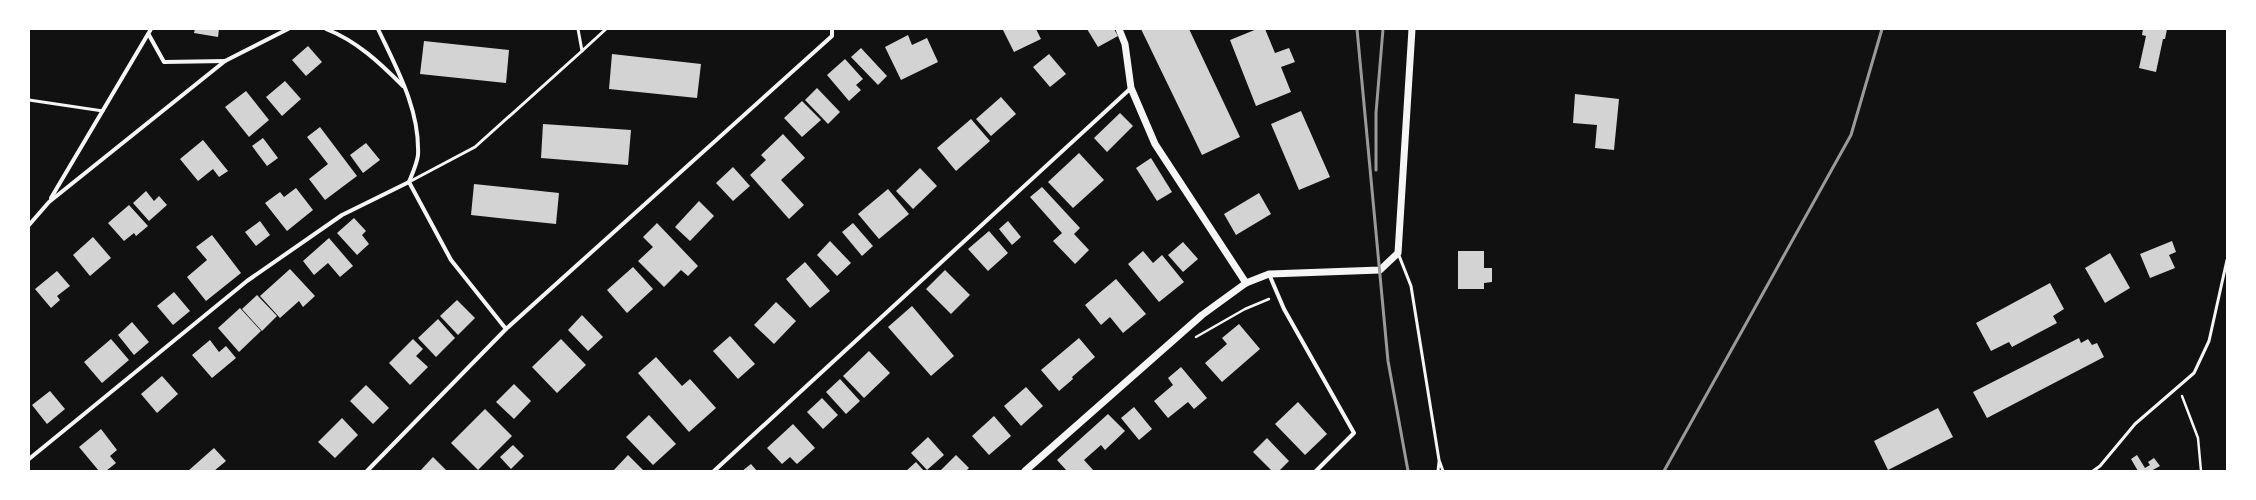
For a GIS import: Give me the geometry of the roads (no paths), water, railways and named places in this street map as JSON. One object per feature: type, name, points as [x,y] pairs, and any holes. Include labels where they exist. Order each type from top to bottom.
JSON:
[{"type":"street","points":[[49,202],[149,35],[151,29]]},
{"type":"street","points":[[29,225],[49,202],[225,61],[288,29]]},
{"type":"street","points":[[326,29],[343,36],[373,56],[407,90]]},
{"type":"street","points":[[29,459],[247,281],[342,215],[409,182],[418,156],[415,119],[407,90],[378,29]]},
{"type":"street","points":[[368,471],[506,329],[832,36],[832,29]]},
{"type":"street","points":[[1119,29],[1125,44],[1131,88],[1155,144],[1246,283]]},
{"type":"street","points":[[1025,471],[1196,320],[1246,283],[1269,274],[1380,270],[1398,253],[1412,29]]},
{"type":"street","points":[[149,35],[164,62],[225,61]]},
{"type":"street","points":[[714,471],[1131,88]]},
{"type":"street","points":[[409,182],[452,260],[506,329]]},
{"type":"street","points":[[1269,274],[1284,309],[1354,433],[1316,471]]},
{"type":"lane","points":[[578,29],[582,51]]},
{"type":"lane","points":[[409,182],[475,147],[606,29]]},
{"type":"lane","points":[[29,100],[103,111]]},
{"type":"lane","points":[[1398,253],[1411,286],[1439,460],[1443,471]]},
{"type":"lane","points":[[2092,471],[2100,466],[2135,424],[2194,373],[2210,341],[2227,260]]},
{"type":"lane","points":[[1438,471],[1439,460]]},
{"type":"railway","points":[[1357,29],[1388,361],[1408,471]]},
{"type":"railway","points":[[1376,170],[1376,113],[1383,29]]},
{"type":"railway","points":[[1664,471],[1851,135],[1882,29]]}]
